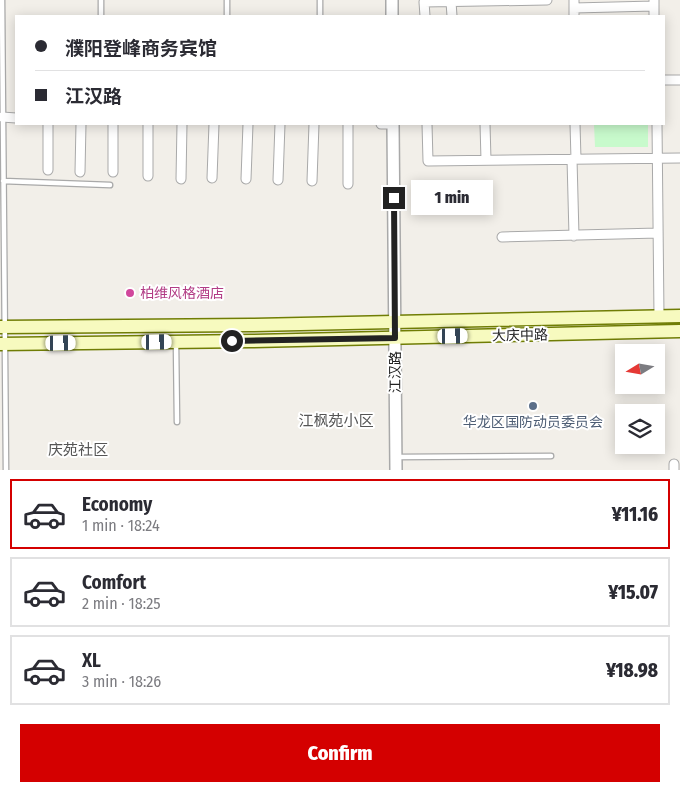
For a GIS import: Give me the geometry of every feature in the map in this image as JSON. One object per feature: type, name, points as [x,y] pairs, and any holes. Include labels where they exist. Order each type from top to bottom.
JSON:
[{"type":"main road","name":"大庆中路","points":[[2,327],[680,316]]},
{"type":"main road","name":"大庆中路","points":[[2,344],[395,338],[680,331]]},
{"type":"street","points":[[392,0],[392,15]]},
{"type":"street","points":[[425,15],[424,2],[547,0]]},
{"type":"street","points":[[452,2],[452,15]]},
{"type":"street","points":[[574,8],[607,4],[654,3]]},
{"type":"street","points":[[665,80],[680,80]]},
{"type":"street","points":[[2,117],[15,118]]},
{"type":"street","points":[[48,125],[48,170]]},
{"type":"street","points":[[80,172],[81,125]]},
{"type":"street","points":[[113,125],[113,172]]},
{"type":"street","points":[[148,125],[148,176]]},
{"type":"street","points":[[180,179],[182,125]]},
{"type":"street","points":[[212,178],[214,125]]},
{"type":"street","points":[[246,180],[248,125]]},
{"type":"street","points":[[278,180],[280,125]]},
{"type":"street","points":[[312,181],[314,125]]},
{"type":"street","points":[[348,125],[348,184]]},
{"type":"street","name":"江汉路","points":[[393,125],[396,470]]},
{"type":"street","points":[[427,125],[428,161],[680,158]]},
{"type":"street","points":[[485,125],[486,160]]},
{"type":"street","points":[[574,236],[575,125]]},
{"type":"street","points":[[657,125],[660,316]]},
{"type":"street","points":[[502,237],[658,234]]},
{"type":"lane","points":[[2,0],[2,344],[6,470]]},
{"type":"lane","points":[[101,0],[101,15]]},
{"type":"lane","points":[[227,0],[227,15]]},
{"type":"lane","points":[[320,0],[320,15]]},
{"type":"lane","points":[[3,181],[110,185]]},
{"type":"lane","points":[[176,342],[177,422]]},
{"type":"lane","points":[[396,457],[551,456]]},
{"type":"green space","points":[[594,125],[648,125],[648,147],[595,147]]},
{"type":"place","name":"柏维风格酒店","points":[[130,293]]},
{"type":"place","name":"华龙区国防动员委员会","points":[[533,406]]},
{"type":"district","name":"江枫苑小区","points":[[336,421]]},
{"type":"district","name":"庆苑社区","points":[[78,450]]},
{"type":"route","points":[[232,341],[395,338],[394,198]]}]
